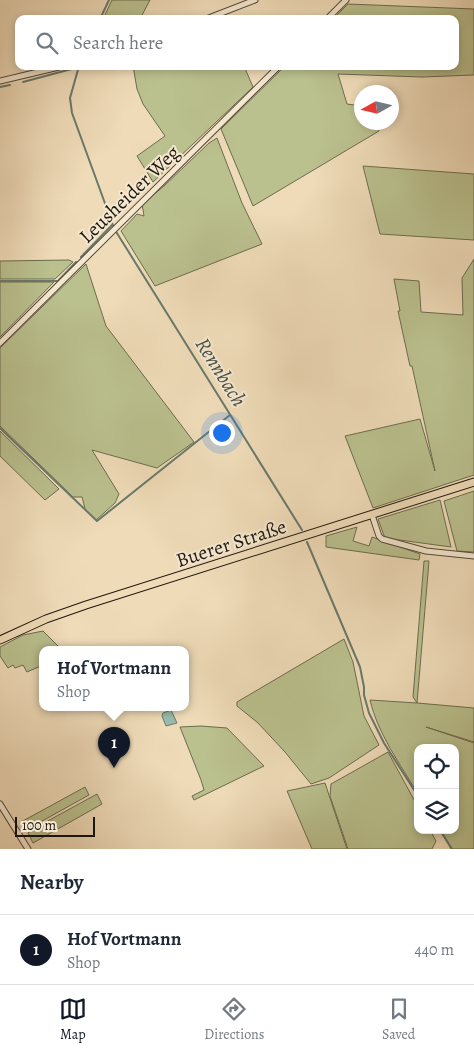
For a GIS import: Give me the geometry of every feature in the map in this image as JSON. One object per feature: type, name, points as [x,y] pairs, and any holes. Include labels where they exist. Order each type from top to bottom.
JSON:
[{"type":"main road","name":"Buerer Straße","points":[[0,640],[46,619],[474,482]]},
{"type":"street","points":[[216,15],[255,0]]},
{"type":"street","points":[[331,15],[346,0]]},
{"type":"street","points":[[0,81],[46,70]]},
{"type":"street","name":"Leusheider Weg","points":[[0,343],[275,70]]},
{"type":"street","points":[[372,515],[379,536],[382,539],[426,551],[474,556]]},
{"type":"street","points":[[0,804],[28,849]]},
{"type":"green space","points":[[112,0],[150,0],[142,15],[105,15]]},
{"type":"green space","points":[[348,4],[474,9],[474,75],[422,77],[338,74],[347,104],[354,105],[354,130],[379,131],[253,206],[221,129],[281,70],[459,70],[459,15],[337,15]]},
{"type":"green space","points":[[134,70],[246,70],[253,87],[153,182],[137,156],[165,136],[143,104],[137,89]]},
{"type":"green space","points":[[217,138],[242,203],[262,244],[155,286],[121,231],[137,214],[144,216],[142,204],[164,186],[209,143]]},
{"type":"green space","points":[[363,166],[474,174],[474,240],[380,234]]},
{"type":"green space","points":[[474,259],[474,475],[373,508],[345,436],[420,419],[435,471],[398,311],[400,311],[394,279],[419,281],[421,312],[463,315],[462,278]]},
{"type":"green space","points":[[69,260],[73,262],[55,279],[0,279],[0,261]]},
{"type":"green space","points":[[86,264],[106,326],[194,442],[157,468],[92,450],[119,494],[115,503],[96,520],[85,509],[82,497],[73,497],[0,426],[0,348]]},
{"type":"green space","points":[[0,282],[54,282],[0,337]]},
{"type":"green space","points":[[0,431],[59,489],[45,500],[0,456]]},
{"type":"green space","points":[[474,491],[474,552],[457,551],[444,501]]},
{"type":"green space","points":[[440,500],[451,547],[385,538],[378,519]]},
{"type":"green space","points":[[357,527],[353,541],[369,546],[372,537],[420,554],[419,560],[326,547],[326,536]]},
{"type":"green space","points":[[424,561],[429,561],[417,703],[413,697]]},
{"type":"green space","points":[[43,631],[58,646],[39,646],[39,667],[27,672],[23,665],[15,668],[13,665],[8,668],[0,656],[0,647],[23,635]]},
{"type":"green space","points":[[344,639],[353,662],[364,716],[379,745],[329,778],[311,784],[258,723],[237,706],[237,702]]},
{"type":"green space","points":[[370,700],[474,708],[474,742],[426,727],[474,743],[474,849],[451,849],[442,834],[459,834],[459,744],[414,744],[414,788],[384,737]]},
{"type":"green space","points":[[180,727],[227,728],[264,766],[194,800],[192,796],[204,790]]},
{"type":"green space","points":[[388,752],[414,800],[414,834],[432,834],[436,841],[432,849],[348,849],[330,796],[331,784]]},
{"type":"green space","points":[[325,783],[347,849],[312,849],[287,791]]},
{"type":"green space","points":[[85,787],[89,795],[26,830],[21,822]]},
{"type":"green space","points":[[97,794],[102,804],[33,843],[28,833],[33,829]]},
{"type":"shaded area","points":[[171,711],[177,723],[166,726],[162,716],[163,713]]},
{"type":"waterway","name":"Rennbach","points":[[102,15],[109,0]]},
{"type":"waterway","points":[[23,82],[68,70]]},
{"type":"waterway","name":"Rennbach","points":[[78,70],[70,98],[72,113],[114,228]]},
{"type":"waterway","points":[[0,87],[10,85]]},
{"type":"waterway","points":[[81,257],[112,225]]},
{"type":"waterway","name":"Rennbach","points":[[115,230],[302,530]]},
{"type":"waterway","points":[[0,281],[58,281],[76,262]]},
{"type":"waterway","points":[[0,428],[97,521],[230,415]]},
{"type":"waterway","name":"Rennbach","points":[[307,542],[360,667],[369,713],[384,743],[414,790]]},
{"type":"waterway","name":"Rennbach","points":[[443,834],[452,849]]},
{"type":"place","name":"Hof Vortmann","points":[[114,768]]}]
